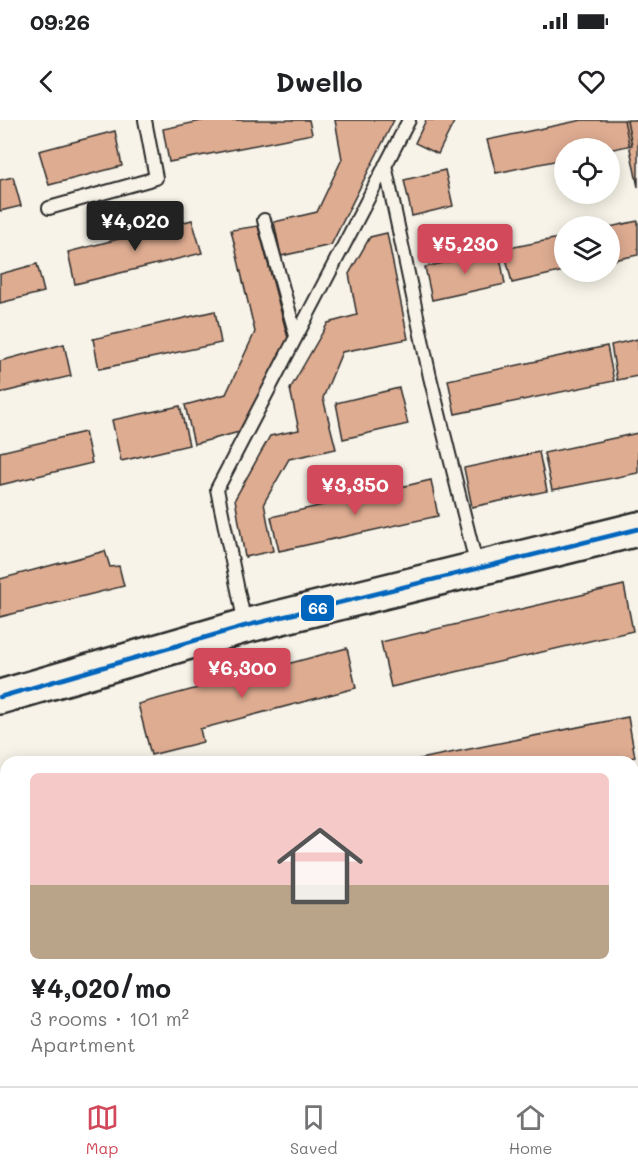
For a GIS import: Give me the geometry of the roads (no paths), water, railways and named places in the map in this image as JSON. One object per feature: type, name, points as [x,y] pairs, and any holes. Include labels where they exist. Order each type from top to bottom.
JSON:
[{"type":"main road","points":[[0,697],[245,626],[638,529]]},
{"type":"lane","points":[[49,208],[156,178],[145,120]]},
{"type":"lane","points":[[245,626],[217,489],[409,120]]},
{"type":"lane","points":[[385,165],[430,376],[477,568]]},
{"type":"lane","points":[[264,220],[296,336]]}]
